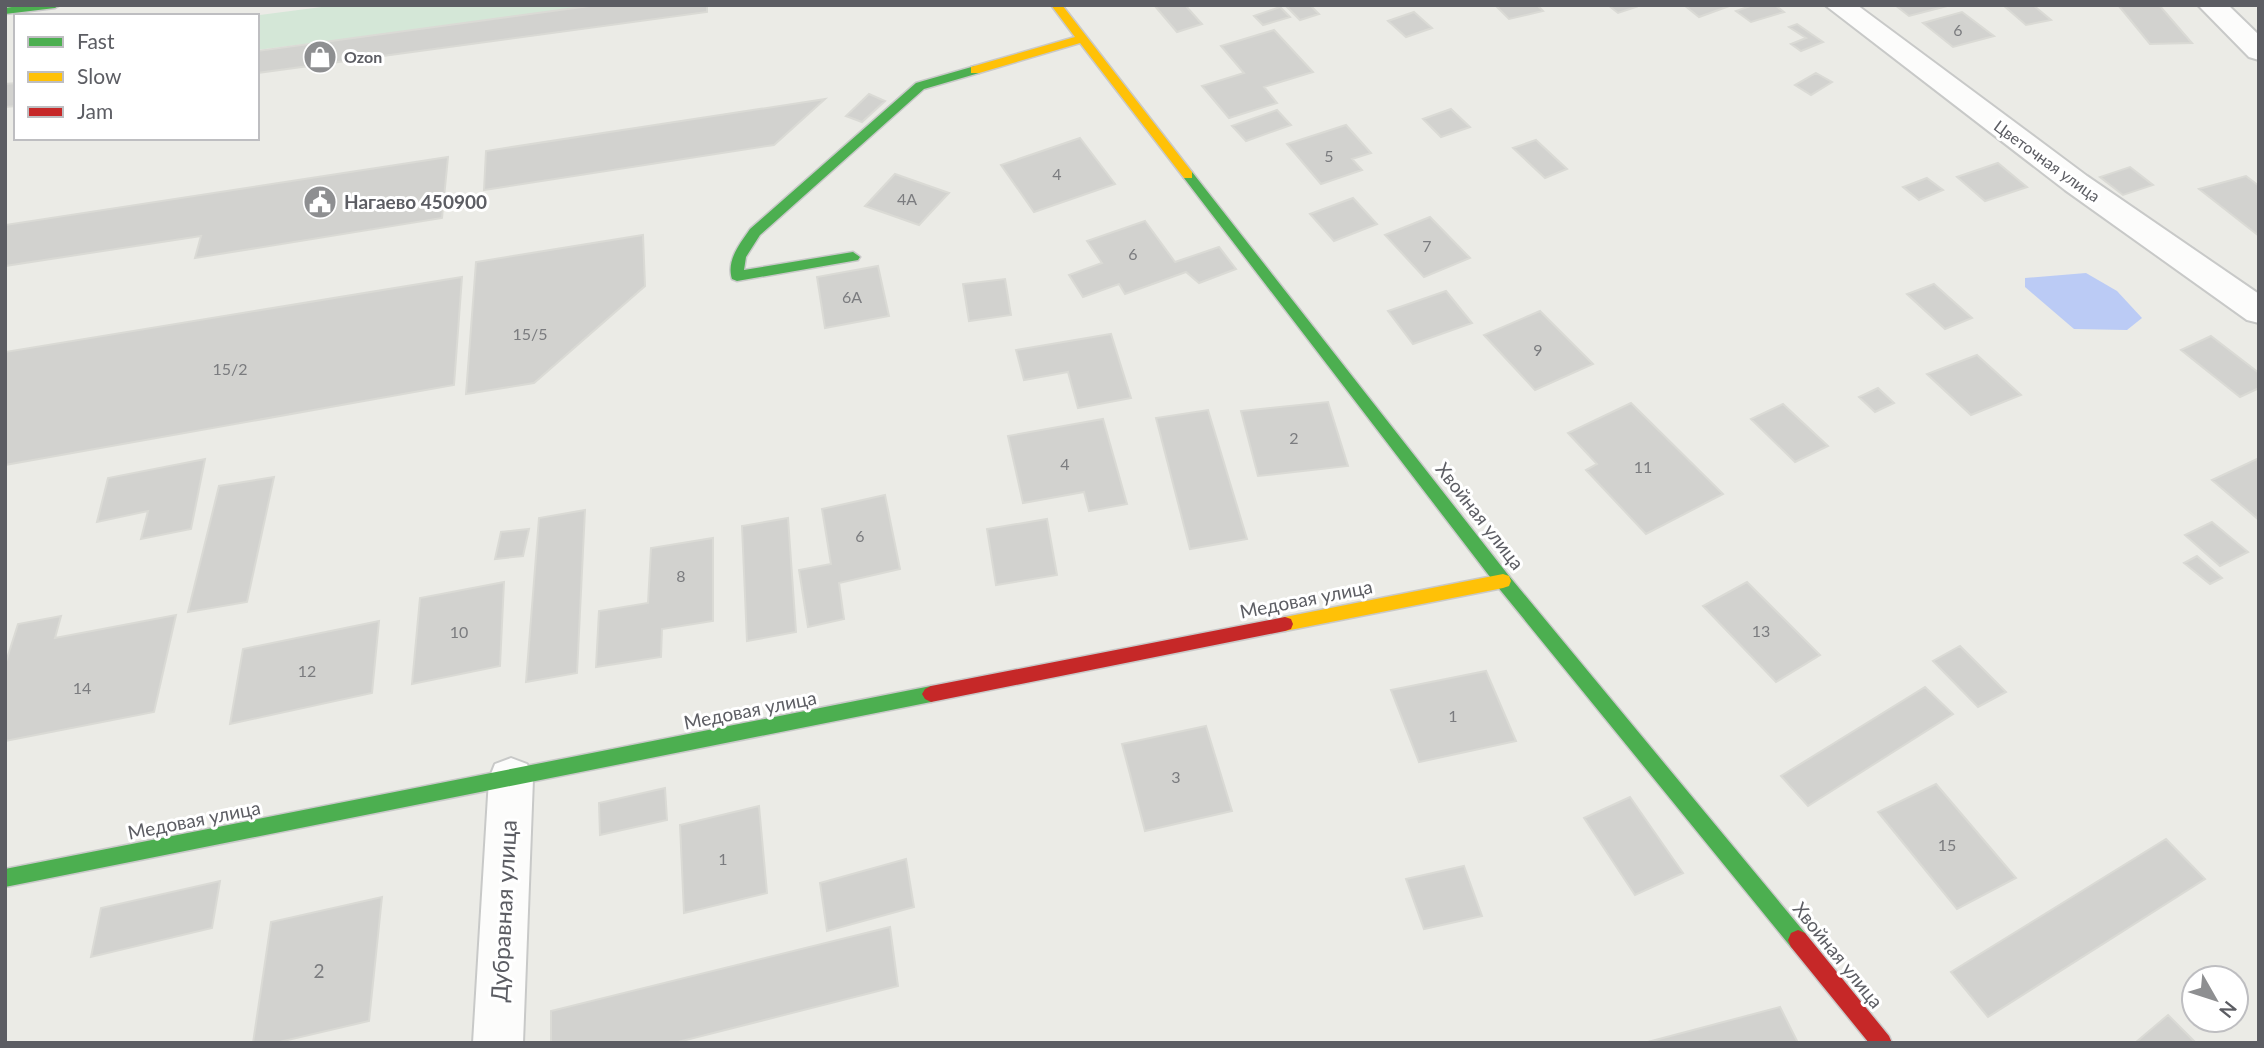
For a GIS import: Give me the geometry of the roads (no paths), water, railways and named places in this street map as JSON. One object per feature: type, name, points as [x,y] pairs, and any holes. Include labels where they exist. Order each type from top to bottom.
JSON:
[{"type":"street","points":[[5,11],[55,5]]},
{"type":"street","name":"Хвойная улица","points":[[1056,5],[1503,581],[1882,1043]]},
{"type":"street","name":"Цветочная улица","points":[[1839,5],[2076,184],[2259,311]]},
{"type":"street","points":[[2212,5],[2259,51]]},
{"type":"street","points":[[853,257],[737,276],[739,257],[755,232],[920,86],[1083,39]]},
{"type":"street","name":"Медовая улица","points":[[5,878],[1503,581]]},
{"type":"street","name":"Дубравная улица","points":[[498,1043],[511,779]]},
{"type":"water","points":[[2086,273],[2117,291],[2142,318],[2127,330],[2074,329],[2025,287],[2025,278]]},
{"type":"place","name":"Ozon","points":[[320,57]]},
{"type":"place","name":"Нагаево 450900","points":[[320,202]]}]
